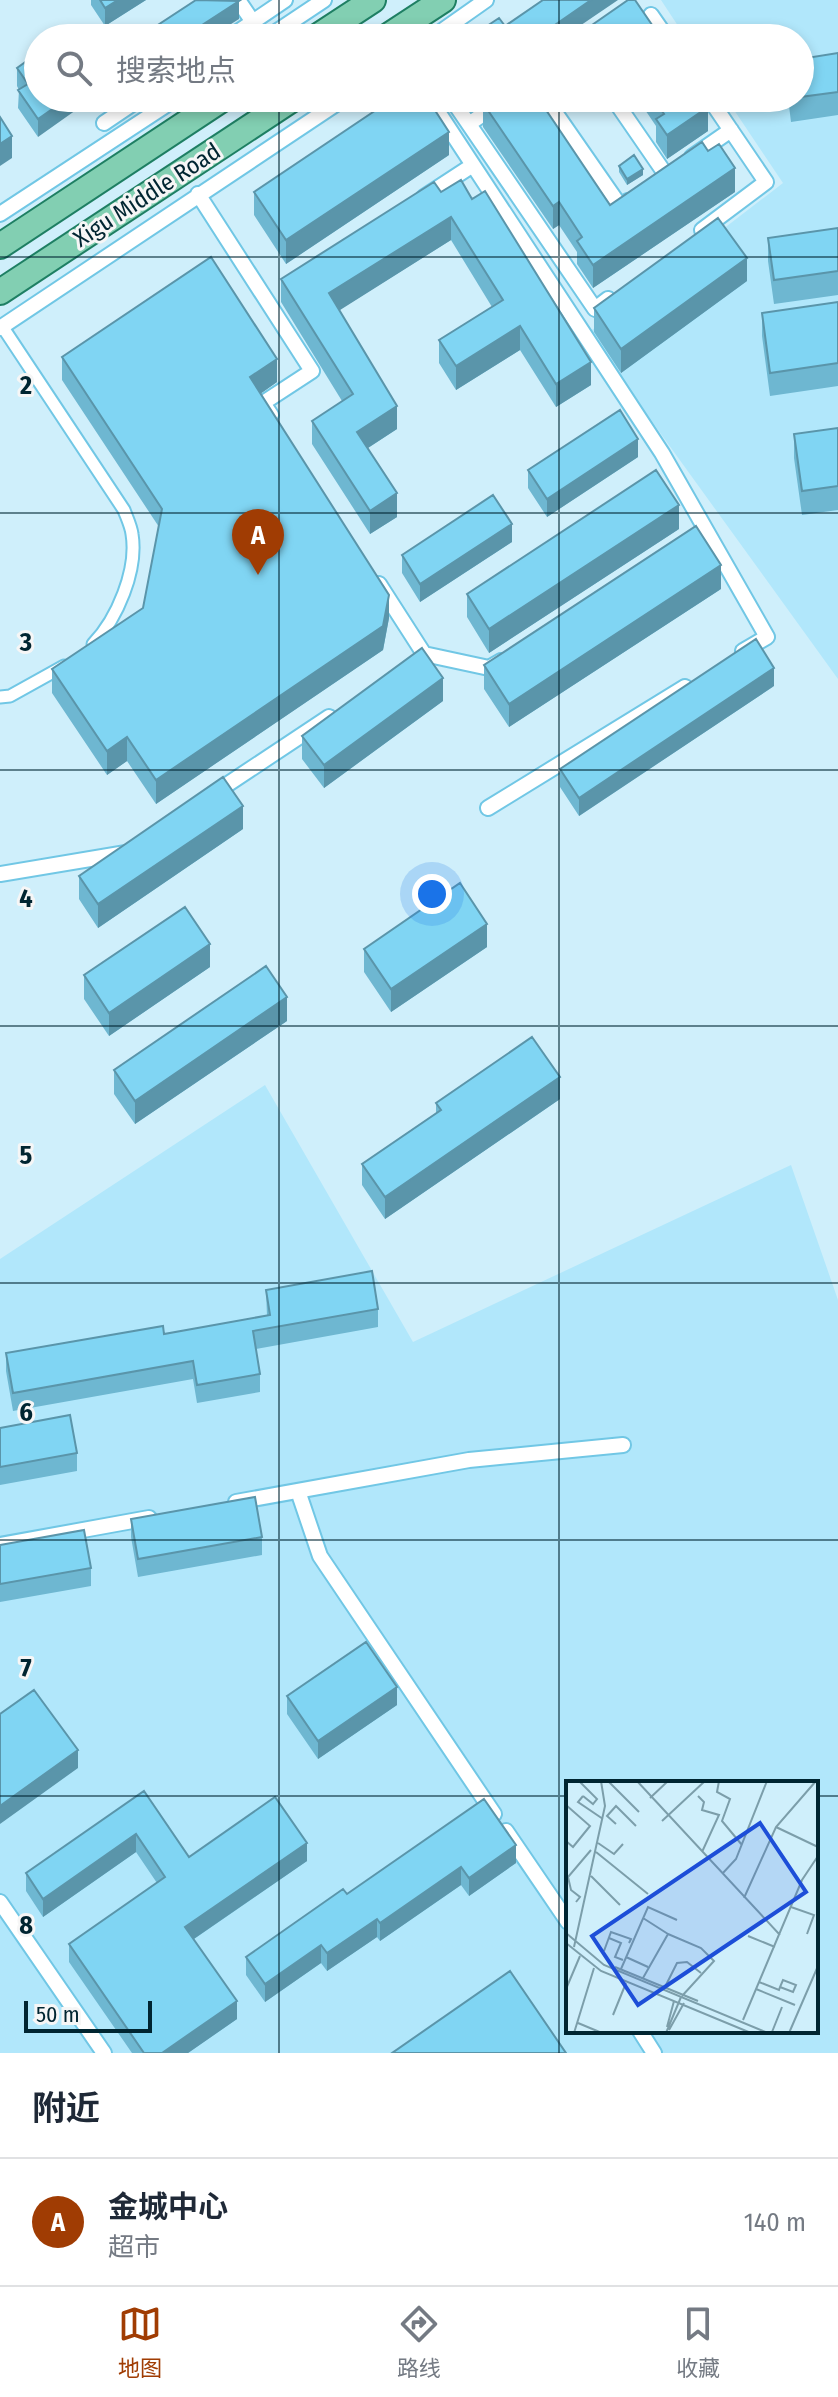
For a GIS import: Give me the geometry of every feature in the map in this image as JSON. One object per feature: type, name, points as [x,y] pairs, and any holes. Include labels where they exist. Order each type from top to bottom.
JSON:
[{"type":"main road","points":[[336,24],[373,0]]},
{"type":"main road","points":[[382,0],[391,24]]},
{"type":"main road","points":[[406,24],[443,0]]},
{"type":"main road","name":"Xigu Middle Road","points":[[0,246],[203,112]]},
{"type":"main road","name":"Xigu Middle Road","points":[[0,292],[273,112]]},
{"type":"street","points":[[238,0],[253,22]]},
{"type":"street","points":[[250,24],[285,0]]},
{"type":"street","points":[[288,24],[324,0]]},
{"type":"street","points":[[452,24],[486,0]]},
{"type":"street","points":[[651,15],[657,24]]},
{"type":"street","points":[[104,123],[120,112]]},
{"type":"street","points":[[0,214],[156,112]]},
{"type":"street","points":[[83,655],[104,632],[122,594],[131,566],[132,534],[124,510],[1,327],[324,112]]},
{"type":"street","points":[[438,112],[662,453],[698,532],[767,637],[727,661]]},
{"type":"street","points":[[461,112],[595,309],[619,291]]},
{"type":"street","points":[[469,124],[486,112]]},
{"type":"street","points":[[555,112],[620,206],[731,130]]},
{"type":"street","points":[[620,112],[655,183]]},
{"type":"street","points":[[693,237],[766,182],[719,112]]},
{"type":"street","points":[[409,207],[473,165]]},
{"type":"street","points":[[198,194],[273,296],[312,371],[263,403],[280,430]]},
{"type":"street","points":[[373,575],[424,654],[489,668],[515,652]]},
{"type":"street","points":[[411,663],[424,654]]},
{"type":"street","points":[[0,697],[10,696],[71,662]]},
{"type":"street","points":[[488,808],[700,677]]},
{"type":"street","points":[[203,801],[346,706]]},
{"type":"street","points":[[0,874],[124,853],[137,845]]},
{"type":"street","points":[[219,1505],[469,1460],[623,1445]]},
{"type":"street","points":[[298,1491],[320,1556],[566,1919]]},
{"type":"street","points":[[0,1545],[157,1517]]},
{"type":"street","points":[[0,1902],[104,2053]]},
{"type":"street","points":[[641,2033],[654,2053]]},
{"type":"shaded area","points":[[661,0],[838,0],[838,679],[588,333],[783,183],[735,112],[814,112],[814,24],[677,24]]},
{"type":"shaded area","points":[[265,1085],[413,1342],[791,1165],[838,1300],[838,2053],[0,2053],[0,1259]]},
{"type":"building","points":[[100,0],[118,0],[105,8]]},
{"type":"building","points":[[196,0],[239,1],[204,24],[159,24]]},
{"type":"building","points":[[543,0],[591,0],[556,24],[508,24]]},
{"type":"building","points":[[628,0],[635,0],[651,24],[593,24]]},
{"type":"building","points":[[499,18],[504,24],[490,24]]},
{"type":"building","points":[[838,53],[838,92],[814,95],[814,57]]},
{"type":"building","points":[[24,63],[24,78],[17,68]]},
{"type":"building","points":[[33,112],[48,112],[38,119]]},
{"type":"building","points":[[373,112],[436,112],[449,132],[286,240],[254,192]]},
{"type":"building","points":[[489,112],[547,112],[610,205],[702,142],[708,151],[719,144],[735,168],[593,265],[577,241],[582,237],[559,202],[553,206]]},
{"type":"building","points":[[663,112],[701,112],[667,135],[656,119]]},
{"type":"building","points":[[0,117],[12,136],[0,144]]},
{"type":"building","points":[[634,155],[643,169],[627,179],[619,166]]},
{"type":"building","points":[[461,180],[472,199],[485,191],[591,362],[556,384],[520,326],[456,366],[439,340],[503,300],[451,217],[329,293],[397,406],[357,432],[397,493],[370,511],[312,421],[353,394],[281,279],[434,182],[441,192]]},
{"type":"building","points":[[718,218],[747,258],[621,349],[594,308]]},
{"type":"building","points":[[838,228],[838,271],[774,280],[768,238]]},
{"type":"building","points":[[211,257],[277,359],[250,377],[389,595],[383,626],[156,780],[127,737],[107,751],[52,669],[143,608],[162,509],[62,357]]},
{"type":"building","points":[[838,302],[838,363],[770,373],[762,313]]},
{"type":"building","points":[[620,410],[638,439],[547,499],[528,470]]},
{"type":"building","points":[[838,428],[838,486],[802,491],[794,434]]},
{"type":"building","points":[[656,470],[679,505],[489,629],[467,594]]},
{"type":"building","points":[[493,495],[512,524],[420,584],[402,555]]},
{"type":"building","points":[[696,526],[721,565],[509,704],[484,665]]},
{"type":"building","points":[[756,639],[774,668],[579,798],[560,769]]},
{"type":"building","points":[[422,648],[443,678],[324,765],[302,736]]},
{"type":"building","points":[[223,777],[243,806],[98,904],[79,876]]},
{"type":"building","points":[[460,883],[487,924],[391,989],[364,949]]},
{"type":"building","points":[[185,907],[210,944],[109,1013],[84,975]]},
{"type":"building","points":[[266,966],[287,997],[135,1101],[114,1070]]},
{"type":"building","points":[[532,1037],[560,1077],[385,1197],[362,1164],[441,1110],[436,1103]]},
{"type":"building","points":[[372,1271],[378,1309],[253,1331],[260,1374],[197,1385],[193,1361],[13,1393],[6,1353],[163,1326],[164,1334],[270,1315],[266,1290]]},
{"type":"building","points":[[70,1415],[77,1453],[0,1467],[0,1428]]},
{"type":"building","points":[[255,1497],[262,1537],[138,1559],[131,1519]]},
{"type":"building","points":[[84,1530],[91,1568],[0,1584],[0,1545]]},
{"type":"building","points":[[366,1642],[397,1687],[318,1741],[287,1696]]},
{"type":"building","points":[[34,1690],[78,1750],[0,1806],[0,1714]]},
{"type":"building","points":[[144,1791],[189,1857],[275,1797],[307,1843],[185,1927],[237,2001],[162,2053],[144,2053],[69,1944],[165,1877],[136,1834],[43,1899],[26,1873]]},
{"type":"building","points":[[484,1799],[516,1845],[469,1878],[461,1867],[380,1923],[377,1919],[327,1953],[321,1945],[265,1984],[246,1957],[343,1889],[347,1894]]},
{"type":"building","points":[[510,1971],[566,2053],[392,2053]]},
{"type":"place","name":"金城中心","points":[[258,575]]}]
